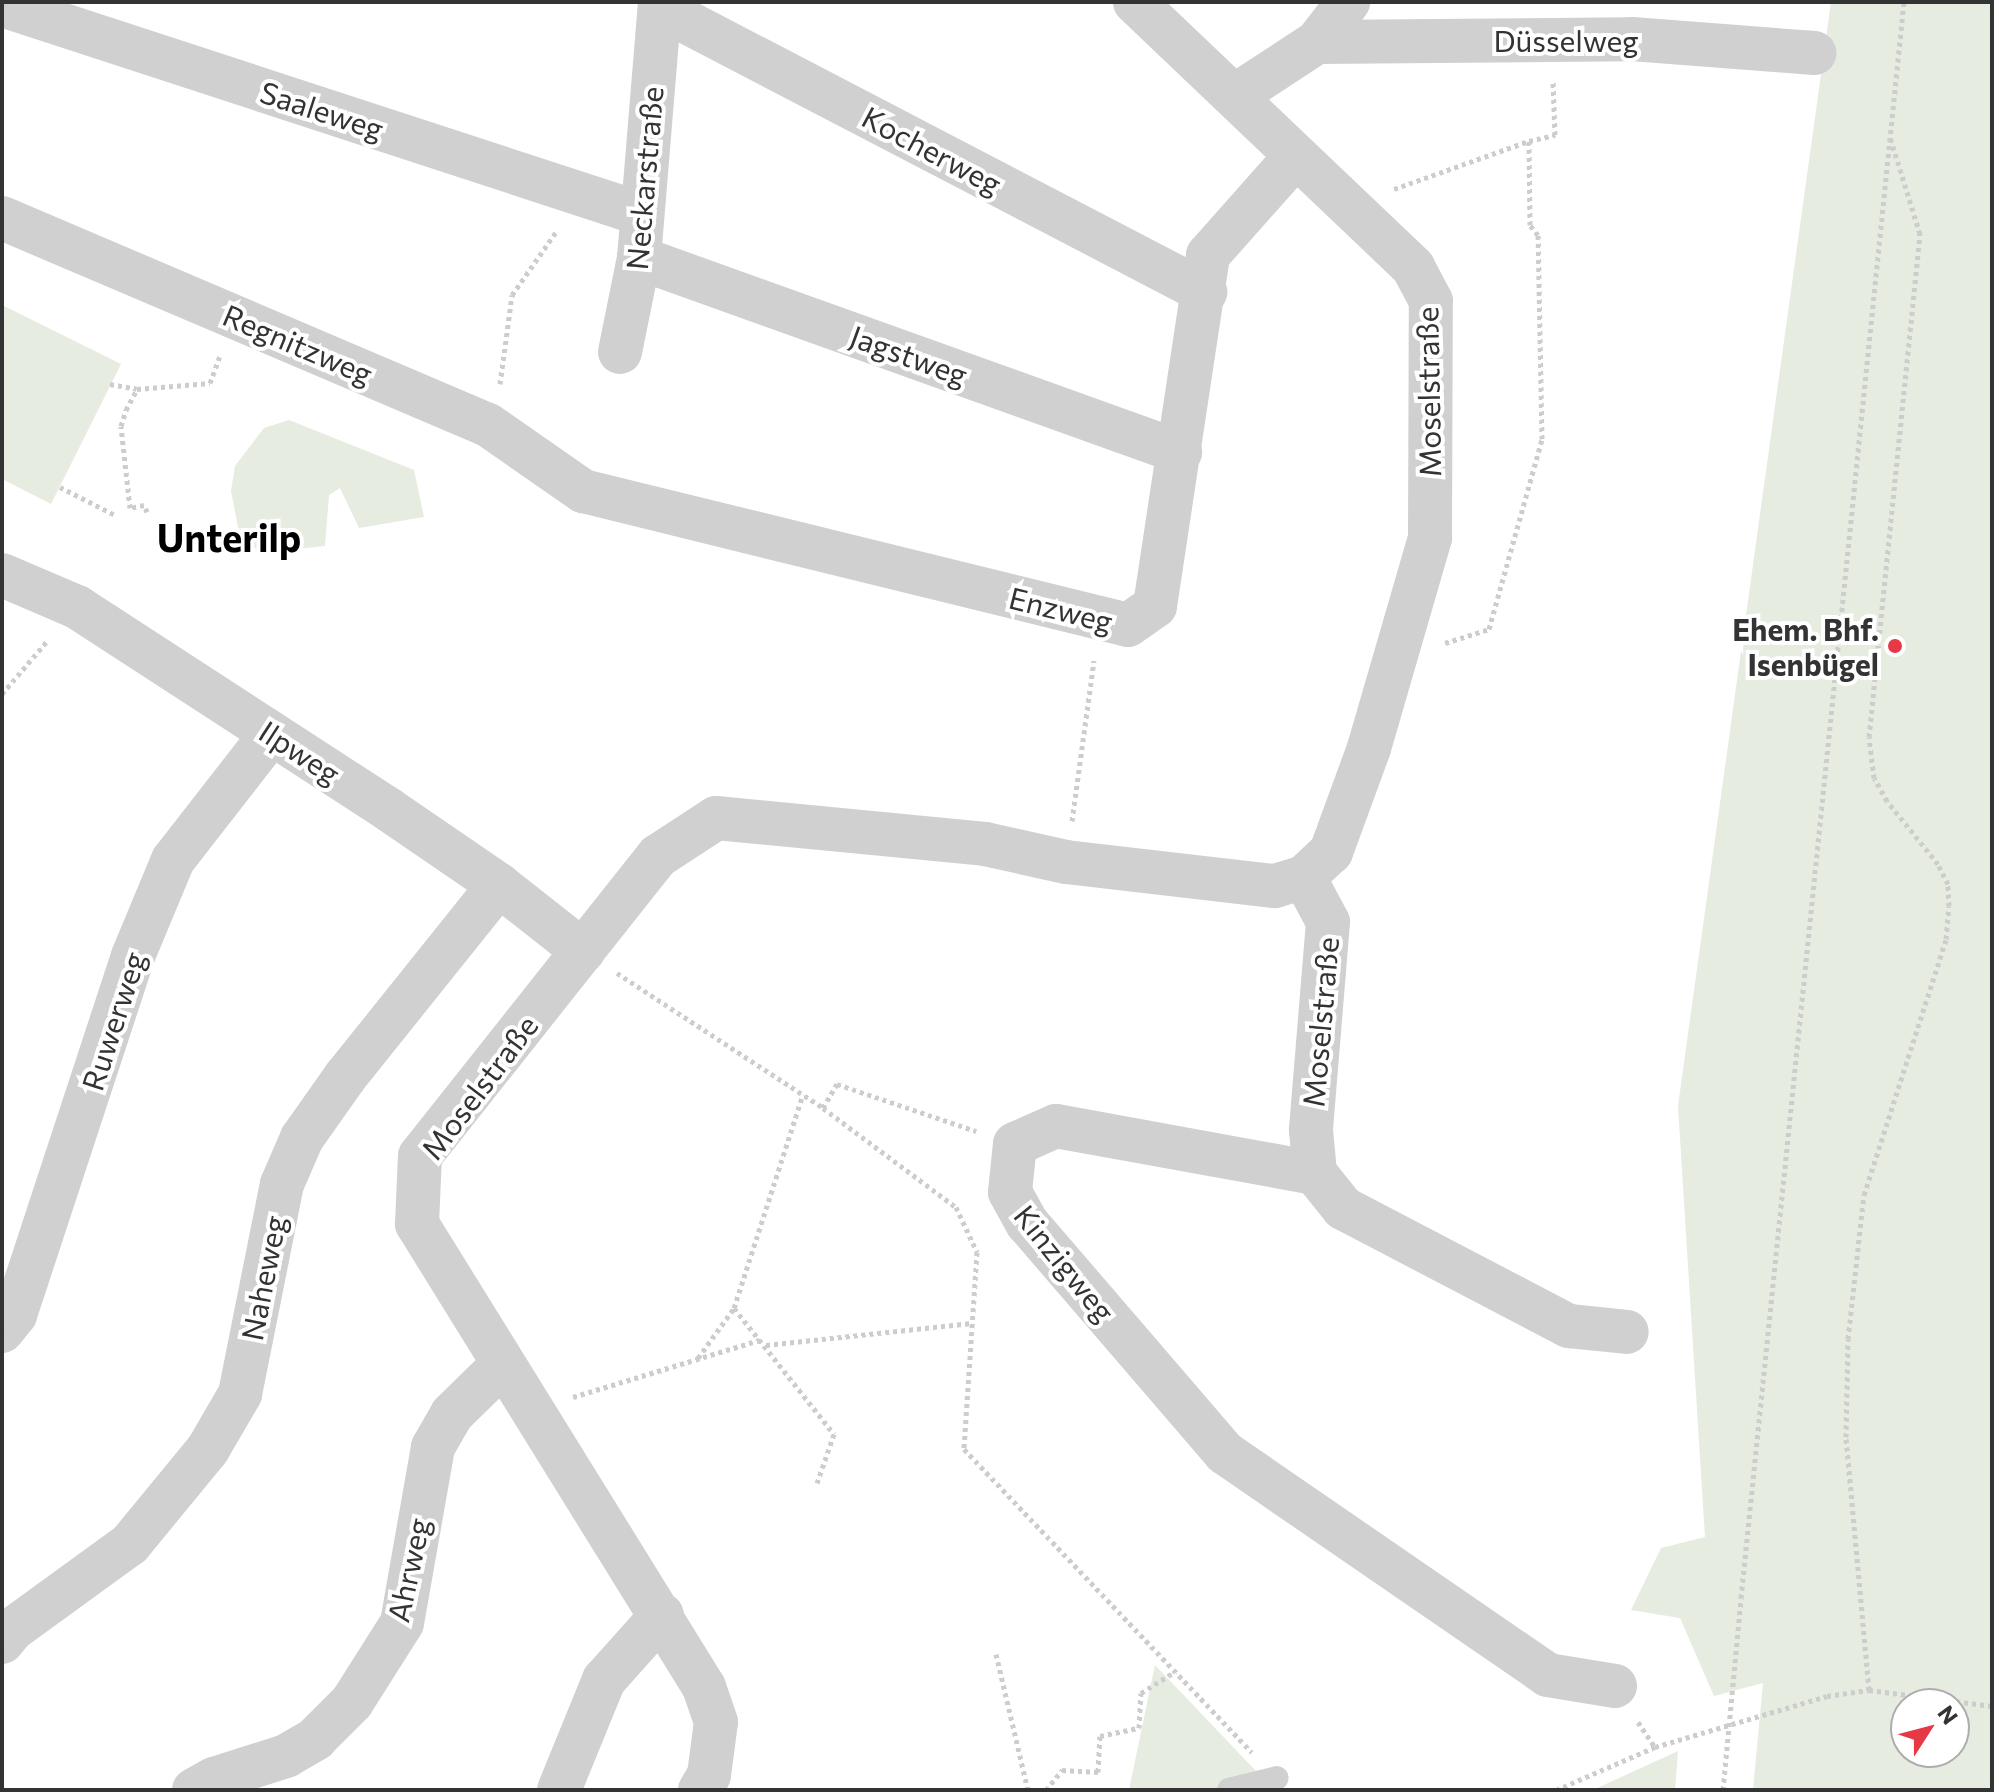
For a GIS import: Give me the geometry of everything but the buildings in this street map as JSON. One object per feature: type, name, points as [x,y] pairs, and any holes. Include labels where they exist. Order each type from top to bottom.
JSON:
[{"type":"street","name":"Moselstraße","points":[[700,1790],[709,1775],[716,1722],[704,1687],[417,1224],[420,1156],[599,961],[658,856],[716,818],[985,844],[1066,862],[1275,886],[1304,877],[1331,852],[1369,748],[1430,538],[1431,301],[1413,267],[1135,2]]},
{"type":"street","points":[[1236,95],[1317,42],[1348,2]]},
{"type":"street","name":"Saaleweg","points":[[2,5],[642,214]]},
{"type":"street","name":"Neckarstraße","points":[[620,352],[639,258],[660,5]]},
{"type":"street","name":"Kocherweg","points":[[660,5],[1205,292]]},
{"type":"street","name":"Düsselweg","points":[[1317,42],[1632,39],[1814,53]]},
{"type":"street","name":"Enzweg","points":[[583,491],[904,568],[1100,621],[1128,625],[1155,606],[1205,292],[1208,255],[1295,157]]},
{"type":"street","name":"Regnitzweg","points":[[2,218],[494,429],[583,491]]},
{"type":"street","name":"Jagstweg","points":[[639,258],[1180,452]]},
{"type":"street","name":"Ilpweg","points":[[2,575],[77,607],[499,885],[599,961]]},
{"type":"street","name":"Ruwerweg","points":[[2,1331],[15,1315],[133,956],[173,860],[271,734]]},
{"type":"street","name":"Moselstraße","points":[[1304,877],[1328,922],[1311,1130],[1315,1173]]},
{"type":"street","name":"Naheweg","points":[[2,1642],[13,1629],[130,1544],[208,1449],[240,1394],[282,1184],[302,1138],[345,1077],[499,885]]},
{"type":"street","points":[[1015,1144],[1056,1126],[1315,1173],[1343,1208],[1569,1326],[1627,1332]]},
{"type":"street","name":"Kinzigweg","points":[[1015,1144],[1010,1192],[1027,1223],[1225,1453],[1548,1675],[1615,1686]]},
{"type":"street","name":"Ahrweg","points":[[194,1790],[214,1779],[286,1756],[315,1739],[352,1702],[402,1623],[433,1447],[452,1414],[502,1365]]},
{"type":"street","points":[[559,1790],[604,1680],[662,1615]]},
{"type":"lane","points":[[1229,1790],[1277,1778]]},
{"type":"path","points":[[1723,1790],[1904,2]]},
{"type":"path","points":[[1347,206],[1529,141],[1555,135],[1552,39]]},
{"type":"path","points":[[1869,1690],[1846,1437],[1848,1339],[1864,1195],[1946,939],[1949,906],[1948,884],[1938,864],[1887,801],[1874,778],[1869,737],[1920,234],[1889,134]]},
{"type":"path","points":[[1394,659],[1489,629],[1542,439],[1538,235],[1530,225],[1529,141]]},
{"type":"path","points":[[494,429],[512,295],[581,195]]},
{"type":"path","points":[[110,384],[137,389],[210,383],[234,316]]},
{"type":"path","points":[[137,389],[121,426],[122,460],[130,508],[144,505],[147,512]]},
{"type":"path","points":[[60,487],[115,515]]},
{"type":"path","points":[[2,694],[77,607]]},
{"type":"path","points":[[1066,862],[1100,621]]},
{"type":"path","points":[[599,961],[823,1108],[956,1207],[977,1252],[964,1449],[1277,1778]]},
{"type":"path","points":[[823,1108],[837,1084],[1015,1144]]},
{"type":"path","points":[[698,1358],[734,1308],[803,1095]]},
{"type":"path","points":[[734,1308],[834,1434],[817,1483]]},
{"type":"path","points":[[573,1397],[698,1358],[762,1343],[972,1323]]},
{"type":"path","points":[[996,1654],[1028,1790]]},
{"type":"path","points":[[1046,1790],[1062,1770],[1098,1772],[1100,1736],[1139,1728],[1141,1693],[1176,1671]]},
{"type":"path","points":[[1556,1790],[1655,1747],[1827,1696],[1869,1690],[1992,1706]]},
{"type":"shaded area","points":[[1831,2],[1992,2],[1992,1790],[1753,1790],[1763,1683],[1714,1696],[1680,1618],[1631,1610],[1661,1548],[1705,1537],[1678,1106]]},
{"type":"shaded area","points":[[2,305],[121,364],[51,504],[2,479]]},
{"type":"shaded area","points":[[289,420],[414,470],[424,517],[359,528],[340,488],[329,495],[325,546],[259,553],[238,527],[231,491],[235,466],[264,428]]},
{"type":"shaded area","points":[[1155,1665],[1274,1790],[1129,1790]]},
{"type":"shaded area","points":[[1678,1751],[1675,1790],[1593,1790]]},
{"type":"place","name":"Ehem. Bhf. Isenbügel","points":[[1895,646]]},
{"type":"district","name":"Unterilp","points":[[229,537]]}]
